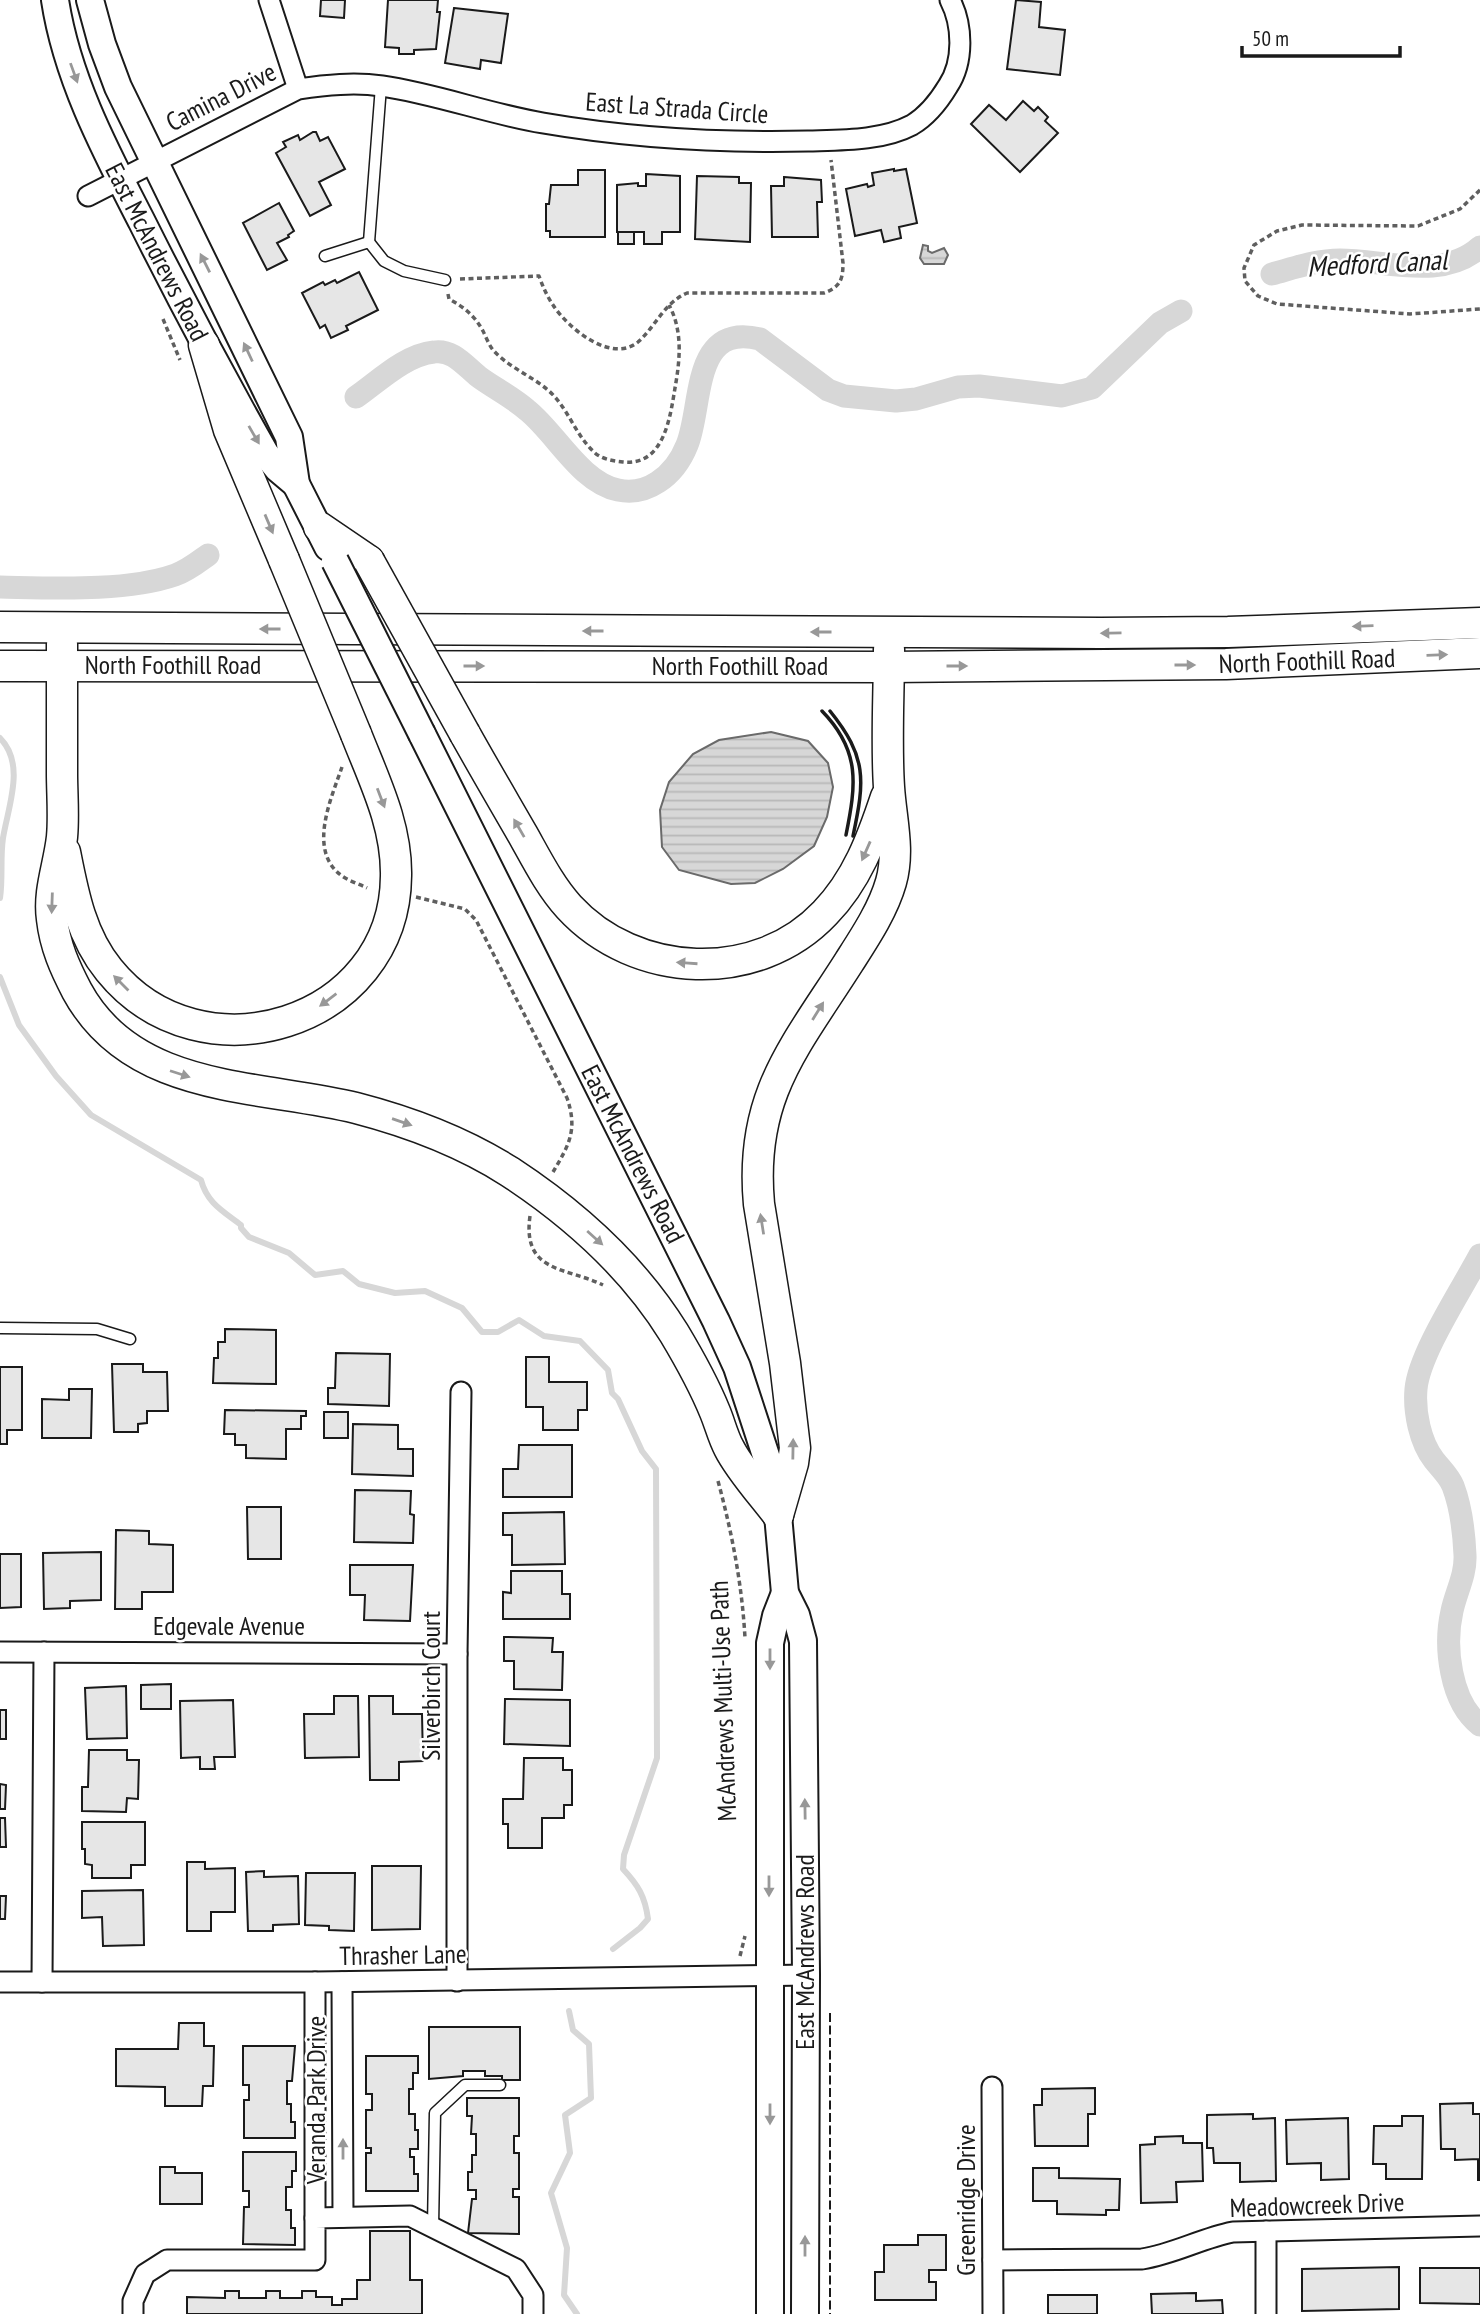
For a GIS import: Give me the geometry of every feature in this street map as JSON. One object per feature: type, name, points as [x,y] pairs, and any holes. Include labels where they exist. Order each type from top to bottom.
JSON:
[{"type":"main road","name":"East McAndrews Road","points":[[55,0],[67,53],[87,108],[120,179],[204,345],[265,453],[277,468],[296,484]]},
{"type":"main road","name":"East McAndrews Road","points":[[90,0],[118,87],[289,438],[296,484],[716,1321],[754,1414],[769,1465],[778,1515],[785,1593],[796,1615],[803,1641],[805,2314]]},
{"type":"main road","points":[[62,836],[72,887],[89,940],[109,970],[148,1007],[203,1028],[241,1031],[295,1019],[324,1004],[356,976],[376,950],[393,902],[396,861],[391,826],[350,747],[284,560],[229,430],[204,345]]},
{"type":"main road","points":[[318,527],[369,561],[549,881],[569,907],[596,930],[626,948],[656,959],[686,964],[716,964],[753,956],[791,940],[814,923],[834,903],[855,875],[875,831],[889,786]]},
{"type":"main road","name":"North Foothill Road","points":[[0,628],[1228,632],[1480,623]]},
{"type":"main road","points":[[62,628],[62,836],[53,883],[51,917],[57,948],[82,999],[106,1027],[144,1058],[176,1073],[356,1108],[418,1127],[477,1153],[540,1193],[601,1243],[640,1286],[673,1332],[691,1363],[716,1413],[730,1450],[778,1515]]},
{"type":"main road","points":[[778,1515],[795,1448],[785,1363],[759,1204],[757,1180],[760,1140],[766,1105],[780,1070],[863,940],[891,883],[895,862],[895,838],[889,786],[889,632]]},
{"type":"main road","name":"North Foothill Road","points":[[0,666],[889,667],[1226,664],[1480,653]]},
{"type":"main road","name":"East McAndrews Road","points":[[770,2314],[770,1643],[785,1593]]},
{"type":"street","name":"Camina Drive","points":[[88,196],[298,89],[268,0]]},
{"type":"street","name":"East La Strada Circle","points":[[298,89],[331,84],[382,86],[493,113],[610,133],[680,139],[765,142],[876,136],[912,124],[938,103],[954,78],[961,46],[950,0]]},
{"type":"street","name":"Silverbirch Court","points":[[457,1981],[457,1654],[461,1391]]},
{"type":"street","name":"Edgevale Avenue","points":[[0,1652],[457,1654]]},
{"type":"street","points":[[42,1982],[44,1652]]},
{"type":"street","name":"Thrasher Lane","points":[[0,1982],[342,1982],[806,1975]]},
{"type":"street","name":"Veranda Park Drive","points":[[133,2314],[133,2301],[145,2274],[167,2259],[315,2259],[315,1982]]},
{"type":"street","name":"Veranda Park Drive","points":[[342,1982],[343,2217]]},
{"type":"street","name":"Greenridge Drive","points":[[992,2087],[993,2314]]},
{"type":"street","name":"Veranda Park Drive","points":[[315,2218],[410,2216],[516,2269],[533,2295],[533,2314]]},
{"type":"street","name":"Meadowcreek Drive","points":[[993,2260],[1142,2259],[1163,2256],[1213,2236],[1233,2232],[1480,2226]]},
{"type":"street","points":[[1266,2231],[1266,2314]]},
{"type":"lane","points":[[382,86],[369,242],[384,261],[404,271],[446,280]]},
{"type":"lane","points":[[325,256],[369,242]]},
{"type":"lane","points":[[0,1328],[97,1329],[130,1339]]},
{"type":"lane","points":[[433,2228],[435,2113],[465,2085],[500,2085]]},
{"type":"path","points":[[669,305],[676,318],[680,353],[670,418],[664,437],[653,453],[627,463],[611,461],[594,453],[568,411],[549,391],[493,349],[478,322],[463,307],[449,299],[446,280],[539,276],[554,307],[572,326],[594,342],[611,349],[624,349],[638,342],[674,298],[687,293],[824,293],[835,289],[843,278],[844,263],[829,140]]},
{"type":"path","points":[[1480,190],[1460,209],[1418,226],[1302,225],[1277,231],[1254,245],[1244,268],[1245,281],[1258,296],[1277,304],[1410,314],[1480,309]]},
{"type":"path","points":[[350,747],[326,823],[325,854],[342,876],[377,890]]},
{"type":"path","points":[[414,897],[465,909],[476,920],[567,1098],[571,1110],[572,1136],[550,1176]]},
{"type":"path","points":[[533,1207],[528,1228],[529,1241],[536,1254],[546,1264],[558,1270],[606,1286]]},
{"type":"path","name":"McAndrews Multi-Use Path","points":[[717,1480],[740,1577],[746,1650]]},
{"type":"path","points":[[740,1949],[745,1931]]},
{"type":"shaded area","points":[[923,245],[928,246],[928,251],[932,253],[944,248],[948,255],[944,264],[924,264],[920,258]]},
{"type":"shaded area","points":[[771,732],[808,741],[828,763],[833,787],[827,817],[814,846],[783,869],[755,883],[731,884],[679,870],[662,847],[660,810],[669,782],[693,754],[719,740]]},
{"type":"building","points":[[321,0],[345,0],[344,18],[320,16]]},
{"type":"building","points":[[388,0],[438,0],[437,12],[440,12],[436,49],[399,54],[399,48],[385,47]]},
{"type":"building","points":[[1016,0],[1041,2],[1039,27],[1065,30],[1060,75],[1007,69]]},
{"type":"building","points":[[454,8],[508,14],[501,63],[481,60],[480,69],[445,63]]},
{"type":"building","points":[[1023,101],[1034,111],[1038,107],[1048,117],[1045,121],[1058,133],[1020,172],[971,124],[989,105],[1006,120]]},
{"type":"building","points":[[316,132],[320,141],[328,137],[345,169],[319,182],[331,205],[310,216],[276,153],[286,147],[283,142],[298,135],[300,140]]},
{"type":"building","points":[[906,169],[917,223],[899,227],[901,238],[884,242],[881,230],[855,236],[846,189],[874,185],[872,173]]},
{"type":"building","points":[[578,170],[605,170],[605,237],[550,237],[550,231],[546,231],[546,204],[549,204],[551,185],[578,185]]},
{"type":"building","points":[[646,174],[680,176],[680,232],[662,232],[662,244],[644,244],[644,232],[617,232],[617,185],[638,183],[638,186],[646,186]]},
{"type":"building","points":[[697,176],[739,177],[739,183],[751,183],[750,242],[695,239]]},
{"type":"building","points":[[784,177],[821,180],[822,202],[817,202],[818,237],[772,237],[771,186],[784,186]]},
{"type":"building","points":[[279,203],[294,231],[277,243],[287,260],[267,270],[243,223]]},
{"type":"building","points":[[618,232],[634,232],[634,244],[618,244]]},
{"type":"building","points":[[359,272],[378,310],[346,326],[348,330],[331,338],[325,325],[320,328],[302,293],[323,282],[325,285],[335,280],[337,283]]},
{"type":"building","points":[[225,1329],[276,1330],[276,1384],[213,1383],[214,1358],[218,1358],[218,1342],[225,1342]]},
{"type":"building","points":[[336,1353],[390,1354],[389,1406],[328,1404],[328,1388],[335,1388]]},
{"type":"building","points":[[526,1357],[549,1357],[549,1382],[587,1382],[587,1410],[578,1410],[578,1430],[543,1430],[543,1407],[526,1407]]},
{"type":"building","points":[[112,1364],[143,1364],[143,1372],[167,1372],[168,1411],[147,1411],[147,1423],[138,1424],[138,1432],[114,1432]]},
{"type":"building","points":[[0,1367],[22,1367],[22,1430],[7,1430],[7,1444],[0,1444]]},
{"type":"building","points":[[69,1389],[92,1389],[91,1438],[42,1438],[42,1399],[69,1400]]},
{"type":"building","points":[[225,1410],[306,1411],[306,1416],[301,1416],[301,1429],[286,1429],[286,1459],[246,1458],[246,1445],[235,1445],[235,1434],[224,1434]]},
{"type":"building","points":[[324,1412],[348,1412],[348,1438],[324,1438]]},
{"type":"building","points":[[353,1424],[398,1425],[398,1449],[413,1449],[413,1476],[352,1474]]},
{"type":"building","points":[[519,1445],[572,1445],[572,1497],[503,1497],[503,1469],[518,1469]]},
{"type":"building","points":[[355,1490],[411,1491],[413,1543],[354,1542]]},
{"type":"building","points":[[247,1507],[281,1507],[281,1559],[248,1559]]},
{"type":"building","points":[[564,1512],[565,1564],[512,1565],[512,1535],[503,1535],[503,1513]]},
{"type":"building","points":[[116,1530],[149,1531],[149,1544],[173,1545],[173,1592],[142,1592],[142,1609],[115,1609]]},
{"type":"building","points":[[101,1552],[101,1600],[70,1601],[70,1608],[44,1609],[43,1553]]},
{"type":"building","points":[[0,1554],[21,1554],[21,1607],[0,1608]]},
{"type":"building","points":[[350,1565],[413,1565],[410,1621],[364,1620],[365,1595],[350,1595]]},
{"type":"building","points":[[511,1571],[562,1571],[562,1594],[570,1594],[570,1619],[503,1619],[503,1592],[511,1593]]},
{"type":"building","points":[[504,1637],[553,1638],[552,1652],[563,1652],[562,1690],[514,1689],[514,1661],[504,1661]]},
{"type":"building","points":[[171,1684],[171,1709],[141,1709],[141,1685]]},
{"type":"building","points":[[126,1686],[127,1738],[87,1739],[85,1688]]},
{"type":"building","points":[[334,1696],[358,1696],[359,1757],[305,1758],[304,1714],[334,1714]]},
{"type":"building","points":[[369,1696],[393,1696],[393,1714],[422,1714],[423,1761],[399,1762],[399,1780],[370,1780]]},
{"type":"building","points":[[505,1699],[570,1700],[570,1746],[504,1744]]},
{"type":"building","points":[[233,1700],[235,1757],[214,1757],[215,1769],[200,1769],[200,1757],[181,1758],[180,1701]]},
{"type":"building","points":[[0,1710],[6,1710],[6,1739],[0,1739]]},
{"type":"building","points":[[89,1750],[127,1750],[127,1760],[139,1760],[138,1799],[127,1798],[126,1812],[82,1811],[82,1787],[88,1787]]},
{"type":"building","points":[[524,1758],[563,1758],[563,1770],[572,1770],[572,1805],[564,1805],[564,1818],[542,1818],[542,1848],[508,1848],[508,1824],[503,1824],[503,1799],[523,1799]]},
{"type":"building","points":[[0,1784],[6,1785],[5,1809],[0,1809]]},
{"type":"building","points":[[0,1818],[5,1818],[6,1847],[0,1847]]},
{"type":"building","points":[[82,1822],[145,1822],[145,1865],[131,1865],[131,1878],[92,1878],[92,1865],[85,1864],[85,1849],[82,1849]]},
{"type":"building","points":[[187,1862],[205,1862],[205,1869],[235,1868],[235,1912],[211,1912],[211,1931],[187,1931]]},
{"type":"building","points":[[372,1866],[421,1866],[420,1929],[372,1930]]},
{"type":"building","points":[[264,1871],[264,1877],[298,1876],[299,1924],[273,1925],[273,1931],[248,1931],[246,1872]]},
{"type":"building","points":[[306,1873],[355,1873],[354,1931],[305,1925]]},
{"type":"building","points":[[143,1890],[144,1945],[103,1946],[102,1917],[82,1918],[82,1891]]},
{"type":"building","points":[[0,1896],[6,1896],[5,1919],[0,1919]]},
{"type":"building","points":[[179,2023],[204,2023],[204,2046],[214,2046],[213,2086],[203,2086],[202,2106],[165,2106],[165,2087],[116,2086],[116,2049],[178,2049]]},
{"type":"building","points":[[429,2027],[520,2027],[520,2080],[485,2076],[485,2071],[463,2071],[463,2076],[429,2079]]},
{"type":"building","points":[[243,2046],[295,2046],[292,2081],[287,2081],[287,2104],[291,2104],[291,2122],[295,2122],[295,2138],[244,2138],[244,2100],[249,2100],[249,2085],[243,2085]]},
{"type":"building","points":[[366,2056],[418,2056],[418,2073],[413,2073],[413,2089],[409,2089],[409,2114],[415,2114],[415,2130],[418,2130],[418,2149],[410,2149],[410,2157],[414,2157],[414,2174],[418,2174],[418,2191],[366,2191],[366,2153],[371,2153],[371,2148],[366,2148],[366,2110],[372,2110],[372,2094],[366,2094]]},
{"type":"building","points":[[1095,2088],[1095,2114],[1088,2114],[1088,2146],[1035,2146],[1034,2105],[1042,2105],[1042,2089]]},
{"type":"building","points":[[467,2098],[519,2098],[519,2136],[514,2136],[514,2153],[519,2153],[519,2189],[513,2189],[513,2197],[519,2197],[519,2234],[468,2233],[472,2199],[476,2199],[476,2190],[468,2190],[468,2172],[472,2172],[472,2155],[476,2155],[476,2134],[471,2134],[472,2116],[467,2116]]},
{"type":"building","points":[[1473,2103],[1473,2114],[1480,2114],[1480,2180],[1478,2159],[1455,2160],[1455,2149],[1441,2149],[1440,2104]]},
{"type":"building","points":[[1253,2114],[1253,2119],[1275,2118],[1276,2181],[1240,2182],[1240,2163],[1214,2163],[1213,2148],[1207,2148],[1207,2115]]},
{"type":"building","points":[[1402,2116],[1423,2116],[1422,2179],[1386,2179],[1386,2164],[1373,2164],[1374,2126],[1402,2126]]},
{"type":"building","points":[[1348,2118],[1349,2179],[1321,2180],[1321,2163],[1287,2164],[1286,2120]]},
{"type":"building","points":[[1183,2136],[1183,2143],[1202,2143],[1203,2181],[1176,2182],[1177,2202],[1141,2203],[1140,2145],[1155,2144],[1155,2137]]},
{"type":"building","points":[[243,2152],[296,2152],[296,2171],[292,2171],[292,2187],[286,2187],[286,2210],[291,2210],[295,2245],[243,2244],[244,2207],[249,2207],[249,2191],[243,2191]]},
{"type":"building","points":[[160,2167],[175,2167],[175,2173],[202,2173],[202,2204],[160,2204]]},
{"type":"building","points":[[1033,2168],[1059,2168],[1059,2178],[1120,2179],[1119,2210],[1106,2210],[1106,2215],[1057,2214],[1057,2201],[1033,2201]]},
{"type":"building","points":[[370,2231],[410,2231],[410,2280],[422,2280],[422,2314],[187,2314],[187,2297],[225,2298],[225,2291],[239,2291],[239,2298],[266,2298],[266,2291],[280,2291],[280,2298],[302,2298],[302,2291],[316,2291],[316,2297],[332,2297],[332,2305],[342,2305],[342,2299],[357,2299],[357,2280],[370,2280]]},
{"type":"building","points":[[918,2235],[946,2235],[946,2270],[929,2270],[929,2282],[936,2282],[936,2300],[875,2300],[875,2272],[884,2272],[884,2245],[918,2245]]},
{"type":"building","points":[[1399,2267],[1399,2309],[1302,2311],[1302,2269]]},
{"type":"building","points":[[1420,2268],[1480,2268],[1480,2304],[1420,2303]]},
{"type":"building","points":[[1196,2293],[1196,2301],[1222,2300],[1223,2314],[1152,2314],[1151,2294]]},
{"type":"building","points":[[1048,2295],[1097,2295],[1097,2314],[1048,2314]]},
{"type":"waterway","name":"Medford Canal","points":[[1272,274],[1331,260],[1431,266],[1465,257],[1480,247]]},
{"type":"waterway","name":"Medford Canal","points":[[356,397],[413,358],[434,352],[447,353],[527,410],[592,477],[618,490],[634,491],[658,482],[668,475],[679,461],[692,429],[699,390],[711,355],[722,343],[738,337],[760,339],[828,390],[844,396],[896,401],[916,399],[958,387],[979,386],[1062,396],[1092,388],[1160,323],[1181,311]]},
{"type":"waterway","name":"Medford Canal","points":[[0,587],[89,588],[134,584],[179,573],[208,555]]},
{"type":"waterway","points":[[0,738],[8,748],[14,773],[2,846],[0,898]]},
{"type":"waterway","points":[[0,977],[19,1025],[56,1076],[91,1115],[201,1180],[212,1201],[241,1225],[249,1237],[289,1253],[315,1275],[343,1271],[359,1284],[395,1293],[425,1291],[462,1308],[482,1332],[498,1332],[519,1320],[544,1336],[580,1341],[608,1370],[612,1393],[618,1399],[642,1451],[656,1469],[657,1758],[624,1855],[623,1869],[640,1891],[648,1919],[613,1949]]},
{"type":"waterway","name":"Medford Canal","points":[[1480,1255],[1442,1322],[1425,1358],[1416,1389],[1417,1417],[1425,1445],[1451,1482],[1460,1511],[1465,1562],[1452,1611],[1449,1656],[1462,1702],[1480,1725]]},
{"type":"waterway","points":[[569,2011],[573,2030],[589,2044],[591,2098],[565,2115],[570,2153],[551,2193],[567,2248],[564,2295],[577,2314]]},
{"type":"fence","points":[[830,2013],[830,2314]]},
{"type":"wall","points":[[822,711],[844,740],[852,769],[852,800],[846,835]]},
{"type":"wall","points":[[830,711],[851,742],[860,770],[860,799],[853,836]]}]
